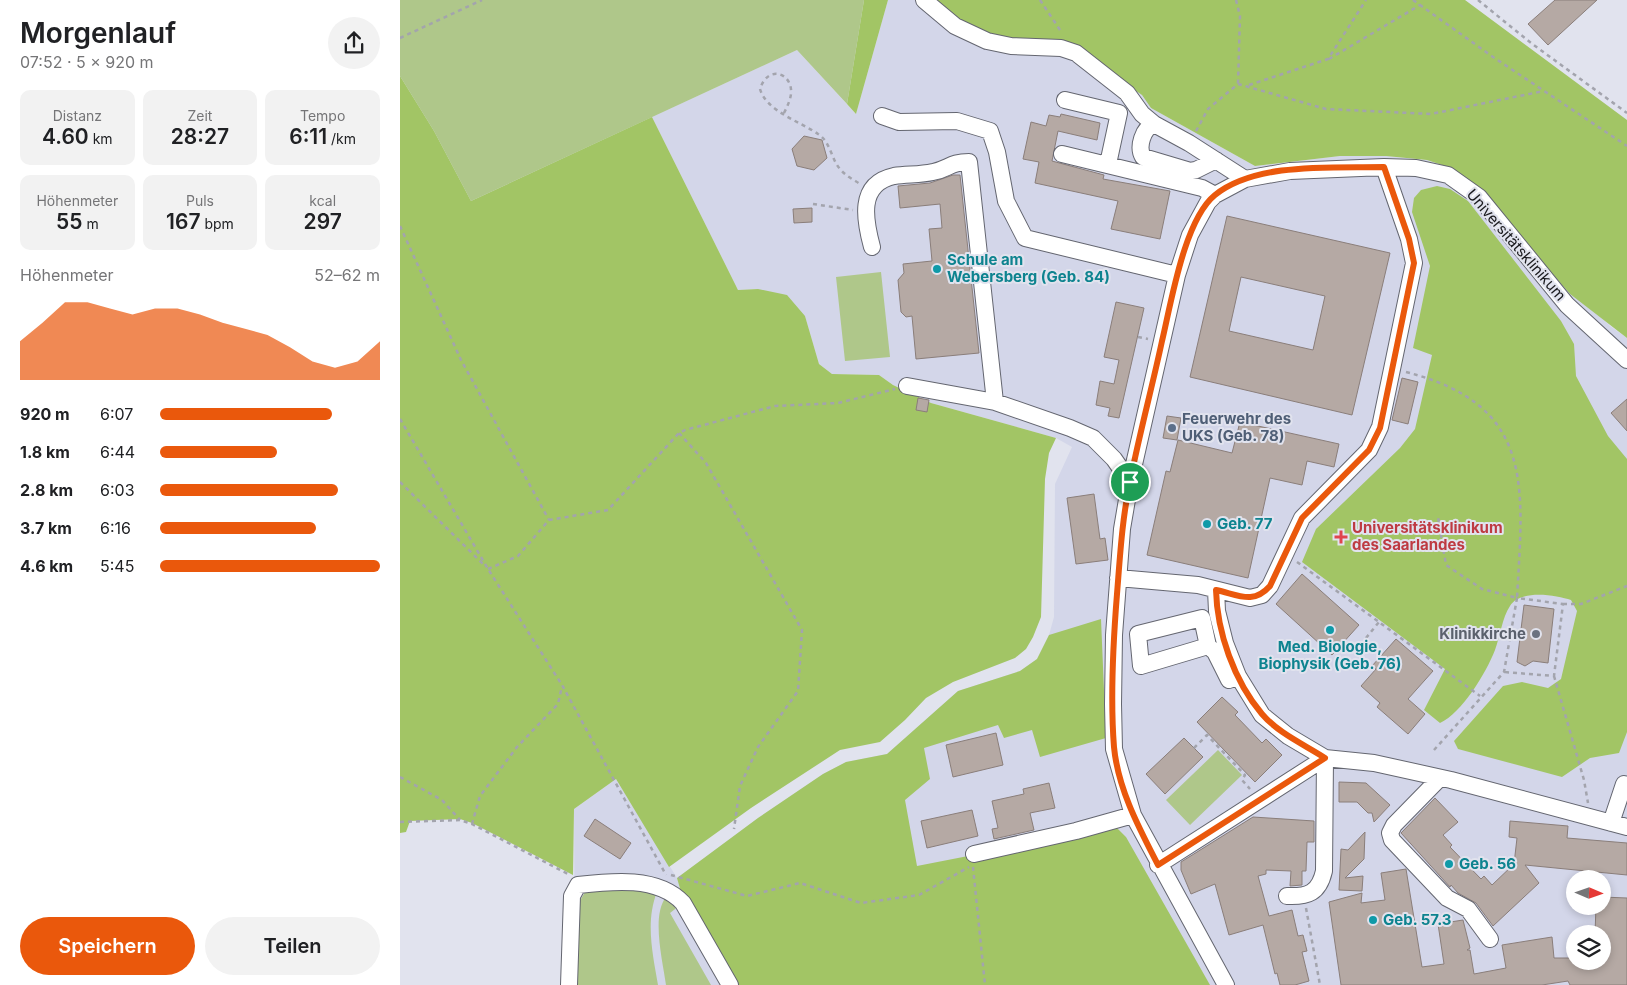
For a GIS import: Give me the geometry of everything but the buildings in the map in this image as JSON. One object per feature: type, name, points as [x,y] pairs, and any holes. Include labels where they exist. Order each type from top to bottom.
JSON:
[{"type":"street","points":[[924,0],[955,26],[987,41],[1011,46],[1061,48],[1076,53],[1127,93],[1142,114],[1154,124],[1189,143],[1241,176]]},
{"type":"street","points":[[1065,100],[1119,113],[1108,164]]},
{"type":"street","points":[[882,116],[899,122],[957,121],[990,131],[997,152],[1006,201],[1025,238],[1177,275]]},
{"type":"street","points":[[1154,124],[1146,130],[1140,148],[1143,157],[1190,171],[1216,160]]},
{"type":"street","points":[[1062,154],[1202,188],[1215,195]]},
{"type":"street","points":[[872,247],[864,210],[871,192],[884,180],[893,176],[934,172],[955,162],[969,162],[995,402]]},
{"type":"street","points":[[1118,578],[1198,585],[1250,598],[1262,595],[1270,586],[1302,518],[1369,450],[1380,428],[1414,263],[1409,239],[1384,167]]},
{"type":"street","name":"Universitätsklinikum","points":[[1226,985],[1158,865],[1133,815],[1114,749],[1114,635],[1122,529],[1130,482],[1177,275],[1190,235],[1208,202],[1241,176],[1290,171],[1384,167],[1434,170],[1448,175],[1463,184],[1478,197],[1567,305],[1627,360]]},
{"type":"street","points":[[907,386],[995,402],[1070,428],[1093,438],[1114,458],[1130,482]]},
{"type":"street","points":[[1216,590],[1216,612],[1238,676],[1262,715],[1288,736],[1325,758],[1374,763],[1627,828]]},
{"type":"street","points":[[1208,646],[1215,652],[1229,680],[1238,676]]},
{"type":"street","points":[[1158,865],[1325,758]]},
{"type":"street","points":[[1287,896],[1304,896],[1317,889],[1324,871],[1325,758]]},
{"type":"street","points":[[1439,779],[1394,825],[1390,833],[1392,840],[1447,898],[1468,909],[1490,939]]},
{"type":"street","points":[[1610,823],[1624,784],[1627,785]]},
{"type":"street","points":[[974,854],[1076,831],[1133,815]]},
{"type":"street","points":[[570,985],[572,896],[574,889],[578,885],[610,882],[638,883],[673,893],[683,904],[730,985]]},
{"type":"path","points":[[400,38],[482,0]]},
{"type":"path","points":[[1040,0],[1076,53]]},
{"type":"path","points":[[1189,143],[1208,109],[1238,84],[1240,16],[1236,0]]},
{"type":"path","points":[[1328,59],[1366,0]]},
{"type":"path","points":[[1413,0],[1627,146]]},
{"type":"path","points":[[1478,0],[1531,43],[1627,113]]},
{"type":"path","points":[[1247,86],[1328,59],[1420,5]]},
{"type":"path","points":[[784,113],[791,94],[789,83],[778,74],[768,76],[764,79],[760,90],[761,95],[784,113],[820,135],[827,143],[840,169],[871,192]]},
{"type":"path","points":[[1238,84],[1326,108],[1432,114],[1544,91]]},
{"type":"path","points":[[813,204],[849,210],[864,210]]},
{"type":"path","points":[[400,226],[461,360],[549,520]]},
{"type":"path","points":[[1392,368],[1434,379],[1467,396],[1494,420],[1507,439],[1519,489],[1517,598],[1504,672],[1434,750]]},
{"type":"path","points":[[488,569],[518,556],[549,520],[608,510],[680,433],[775,406],[838,403],[907,386]]},
{"type":"path","points":[[400,419],[488,569],[562,685],[668,879]]},
{"type":"path","points":[[680,433],[706,463],[802,630],[798,690],[758,747],[740,786],[734,829]]},
{"type":"path","points":[[400,482],[488,569]]},
{"type":"path","points":[[1438,517],[1446,565],[1482,589],[1517,598],[1564,604],[1581,604],[1627,586]]},
{"type":"path","points":[[1302,563],[1481,696]]},
{"type":"path","points":[[1564,604],[1554,676],[1584,780],[1590,817]]},
{"type":"path","points":[[1366,638],[1379,622]]},
{"type":"path","points":[[1504,672],[1554,676]]},
{"type":"path","points":[[472,824],[480,796],[517,747],[558,704],[562,685]]},
{"type":"path","points":[[1194,748],[1207,736],[1245,776],[1242,780],[1259,800]]},
{"type":"path","points":[[400,777],[442,800],[460,820]]},
{"type":"path","points":[[400,822],[460,820],[472,824],[563,872]]},
{"type":"path","points":[[671,875],[747,896],[800,883],[861,903],[919,895],[973,865],[985,985]]},
{"type":"path","points":[[1304,896],[1320,985]]},
{"type":"shaded area","name":"Universitätsklinikum des Saarlandes","points":[[888,0],[933,0],[1047,43],[1128,84],[1142,95],[1151,108],[1255,166],[1340,156],[1386,156],[1427,160],[1448,167],[1462,175],[1482,193],[1610,326],[1627,338],[1627,985],[575,985],[574,809],[616,779],[677,878],[758,818],[823,774],[846,762],[887,754],[958,691],[1020,671],[1037,659],[1049,635],[1054,617],[1055,484],[1072,447],[1056,438],[931,403],[893,385],[879,375],[832,374],[819,364],[805,316],[758,289],[738,290],[652,117],[797,50],[856,114]]},
{"type":"green space","points":[[400,0],[864,0],[847,104],[797,50],[471,201],[434,131],[400,76]]},
{"type":"green space","points":[[864,0],[888,0],[856,114],[847,104]]},
{"type":"green space","points":[[933,0],[1465,0],[1627,120],[1627,338],[1570,294],[1482,193],[1462,175],[1448,167],[1427,160],[1386,156],[1340,156],[1255,166],[1151,108],[1142,95],[1082,54],[991,36],[951,15]]},
{"type":"green space","points":[[400,76],[434,131],[471,201],[652,117],[738,290],[758,289],[787,295],[805,316],[819,364],[832,374],[879,375],[893,385],[931,403],[1056,438],[1049,453],[1045,479],[1041,617],[1026,649],[1015,658],[953,682],[926,698],[880,742],[840,750],[751,808],[669,867],[616,779],[574,809],[573,875],[472,823],[460,819],[410,821],[406,832],[400,833]]},
{"type":"green space","points":[[1437,186],[1450,189],[1468,201],[1561,321],[1574,344],[1576,376],[1608,436],[1627,459],[1627,732],[1619,753],[1590,758],[1562,777],[1458,749],[1454,741],[1503,686],[1522,682],[1548,688],[1561,679],[1577,611],[1571,600],[1557,596],[1530,595],[1515,601],[1507,611],[1495,650],[1486,670],[1465,702],[1457,711],[1440,723],[1424,710],[1445,669],[1302,562],[1316,529],[1400,448],[1415,429],[1432,355],[1413,348],[1430,266],[1412,212],[1414,198],[1421,190]]},
{"type":"green space","points":[[881,272],[890,357],[845,361],[836,277]]},
{"type":"green space","points":[[1101,619],[1106,738],[1040,757],[1032,730],[1004,738],[998,725],[924,748],[930,779],[905,800],[917,866],[1116,827],[1126,837],[1210,985],[735,985],[681,892],[677,878],[758,818],[823,774],[846,762],[887,754],[958,691],[1020,671],[1037,659],[1049,635]]},
{"type":"green space","points":[[1218,750],[1242,775],[1190,825],[1166,800]]},
{"type":"green space","points":[[610,888],[657,892],[651,915],[651,938],[658,985],[575,985],[578,904],[585,892]]},
{"type":"green space","points":[[666,897],[679,906],[670,913],[711,985],[666,985],[659,940],[659,916]]},
{"type":"place","name":"Schule am Webersberg (Geb. 84)","points":[[937,269]]},
{"type":"place","name":"Feuerwehr des UKS (Geb. 78)","points":[[1172,428]]},
{"type":"place","name":"Geb. 77","points":[[1207,524]]},
{"type":"place","name":"Universitätsklinikum des Saarlandes","points":[[1341,537]]},
{"type":"place","name":"Med. Biologie, Biophysik (Geb. 76)","points":[[1330,630]]},
{"type":"place","name":"Klinikkirche","points":[[1536,634]]},
{"type":"place","name":"Geb. 56","points":[[1449,864]]},
{"type":"place","name":"Geb. 57.3","points":[[1373,920]]},
{"type":"route","points":[[1384,167],[1409,239],[1414,263],[1380,428],[1369,450],[1302,518],[1281,558],[1270,586],[1262,595],[1250,598],[1216,590],[1216,612],[1225,643],[1238,676],[1262,715],[1288,736],[1325,758],[1158,865],[1133,815],[1114,749],[1114,635],[1122,529],[1130,482],[1177,275],[1190,235],[1208,202],[1228,187],[1256,175],[1320,168],[1384,167]]}]
